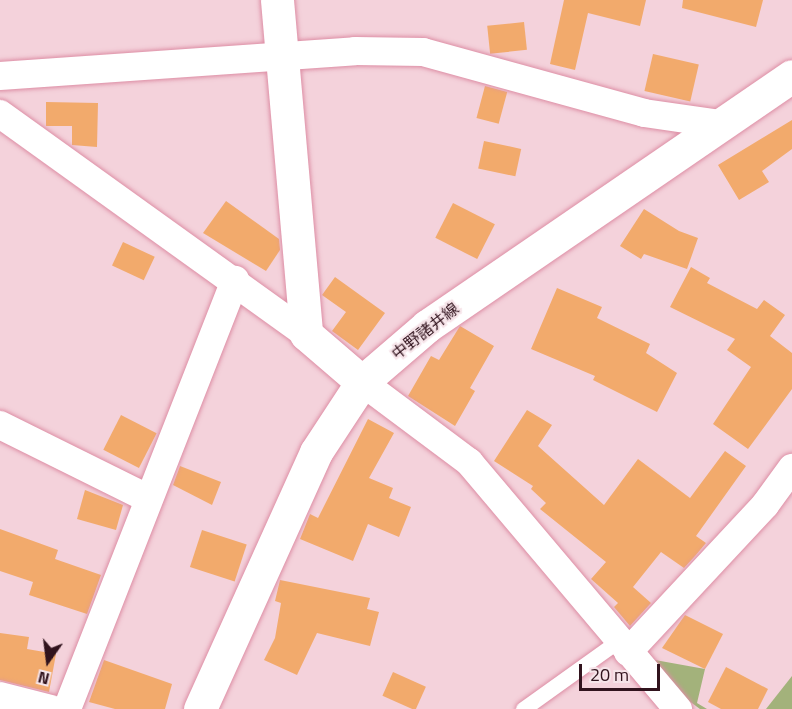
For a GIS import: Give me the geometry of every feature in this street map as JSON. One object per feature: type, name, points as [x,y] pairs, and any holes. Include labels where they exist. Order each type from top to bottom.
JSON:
[{"type":"main road","points":[[277,0],[280,57],[306,334],[363,382]]},
{"type":"main road","name":"中野諸井線","points":[[200,709],[316,452],[363,382],[427,326],[718,124],[792,76]]},
{"type":"street","points":[[0,76],[355,51],[423,52],[644,113],[718,124]]},
{"type":"street","points":[[0,114],[235,280],[306,334]]},
{"type":"street","points":[[67,709],[147,498],[235,280]]},
{"type":"street","points":[[363,382],[469,462],[672,707]]},
{"type":"street","points":[[0,425],[147,498]]},
{"type":"street","points":[[623,647],[765,505],[792,468]]},
{"type":"street","points":[[0,696],[51,709]]},
{"type":"lane","points":[[523,709],[623,647]]},
{"type":"green space","points":[[655,660],[705,669],[697,703],[707,709],[700,709],[685,698]]},
{"type":"green space","points":[[792,676],[792,709],[766,709]]},
{"type":"building","points":[[564,0],[646,0],[640,26],[588,13],[575,70],[550,64]]},
{"type":"building","points":[[683,0],[763,0],[756,27],[682,8]]},
{"type":"building","points":[[524,22],[527,50],[490,54],[487,26]]},
{"type":"building","points":[[653,54],[699,65],[690,102],[644,91]]},
{"type":"building","points":[[485,86],[507,92],[499,124],[476,118]]},
{"type":"building","points":[[46,102],[98,103],[97,147],[72,145],[72,126],[46,126]]},
{"type":"building","points":[[792,120],[792,149],[762,171],[769,182],[739,200],[718,165]]},
{"type":"building","points":[[484,141],[521,149],[515,176],[478,168]]},
{"type":"building","points":[[226,201],[279,239],[280,250],[266,271],[203,233]]},
{"type":"building","points":[[453,203],[495,224],[477,259],[435,238]]},
{"type":"building","points":[[644,209],[679,231],[698,238],[687,269],[644,254],[641,259],[620,246]]},
{"type":"building","points":[[123,242],[155,257],[144,280],[112,266]]},
{"type":"building","points":[[691,267],[710,278],[707,283],[757,309],[764,300],[785,315],[770,336],[792,353],[792,389],[748,449],[713,424],[751,367],[727,350],[735,339],[670,307]]},
{"type":"building","points":[[335,277],[385,313],[358,350],[332,331],[346,312],[322,295]]},
{"type":"building","points":[[557,288],[602,307],[597,318],[650,344],[646,353],[677,373],[657,412],[593,380],[595,376],[531,349]]},
{"type":"building","points":[[460,326],[494,346],[470,388],[475,391],[455,426],[408,396],[431,356],[439,360]]},
{"type":"building","points":[[527,410],[552,425],[538,446],[604,505],[638,459],[690,498],[725,451],[746,466],[696,536],[706,543],[684,568],[661,552],[633,587],[651,603],[630,626],[614,607],[618,603],[591,579],[606,562],[540,509],[546,503],[531,489],[533,486],[494,461]]},
{"type":"building","points":[[121,415],[157,433],[139,468],[103,450]]},
{"type":"building","points":[[368,419],[394,433],[369,478],[393,488],[389,498],[411,507],[399,537],[368,524],[353,561],[300,539],[310,514],[318,518]]},
{"type":"building","points":[[180,466],[221,482],[212,505],[173,485]]},
{"type":"building","points":[[85,490],[123,505],[116,530],[77,519]]},
{"type":"building","points":[[0,529],[58,550],[55,559],[101,575],[87,614],[29,595],[33,582],[0,571]]},
{"type":"building","points":[[202,530],[247,545],[235,582],[190,567]]},
{"type":"building","points":[[280,580],[370,598],[367,609],[379,612],[370,646],[317,633],[297,675],[264,660],[275,638],[281,603],[275,601]]},
{"type":"building","points":[[685,615],[723,634],[705,669],[662,648]]},
{"type":"building","points":[[0,633],[29,637],[27,649],[56,654],[49,692],[0,680]]},
{"type":"building","points":[[104,660],[172,684],[165,709],[115,709],[89,702]]},
{"type":"building","points":[[726,667],[768,689],[758,709],[721,709],[708,702]]},
{"type":"building","points":[[393,672],[426,687],[416,709],[382,696]]}]
